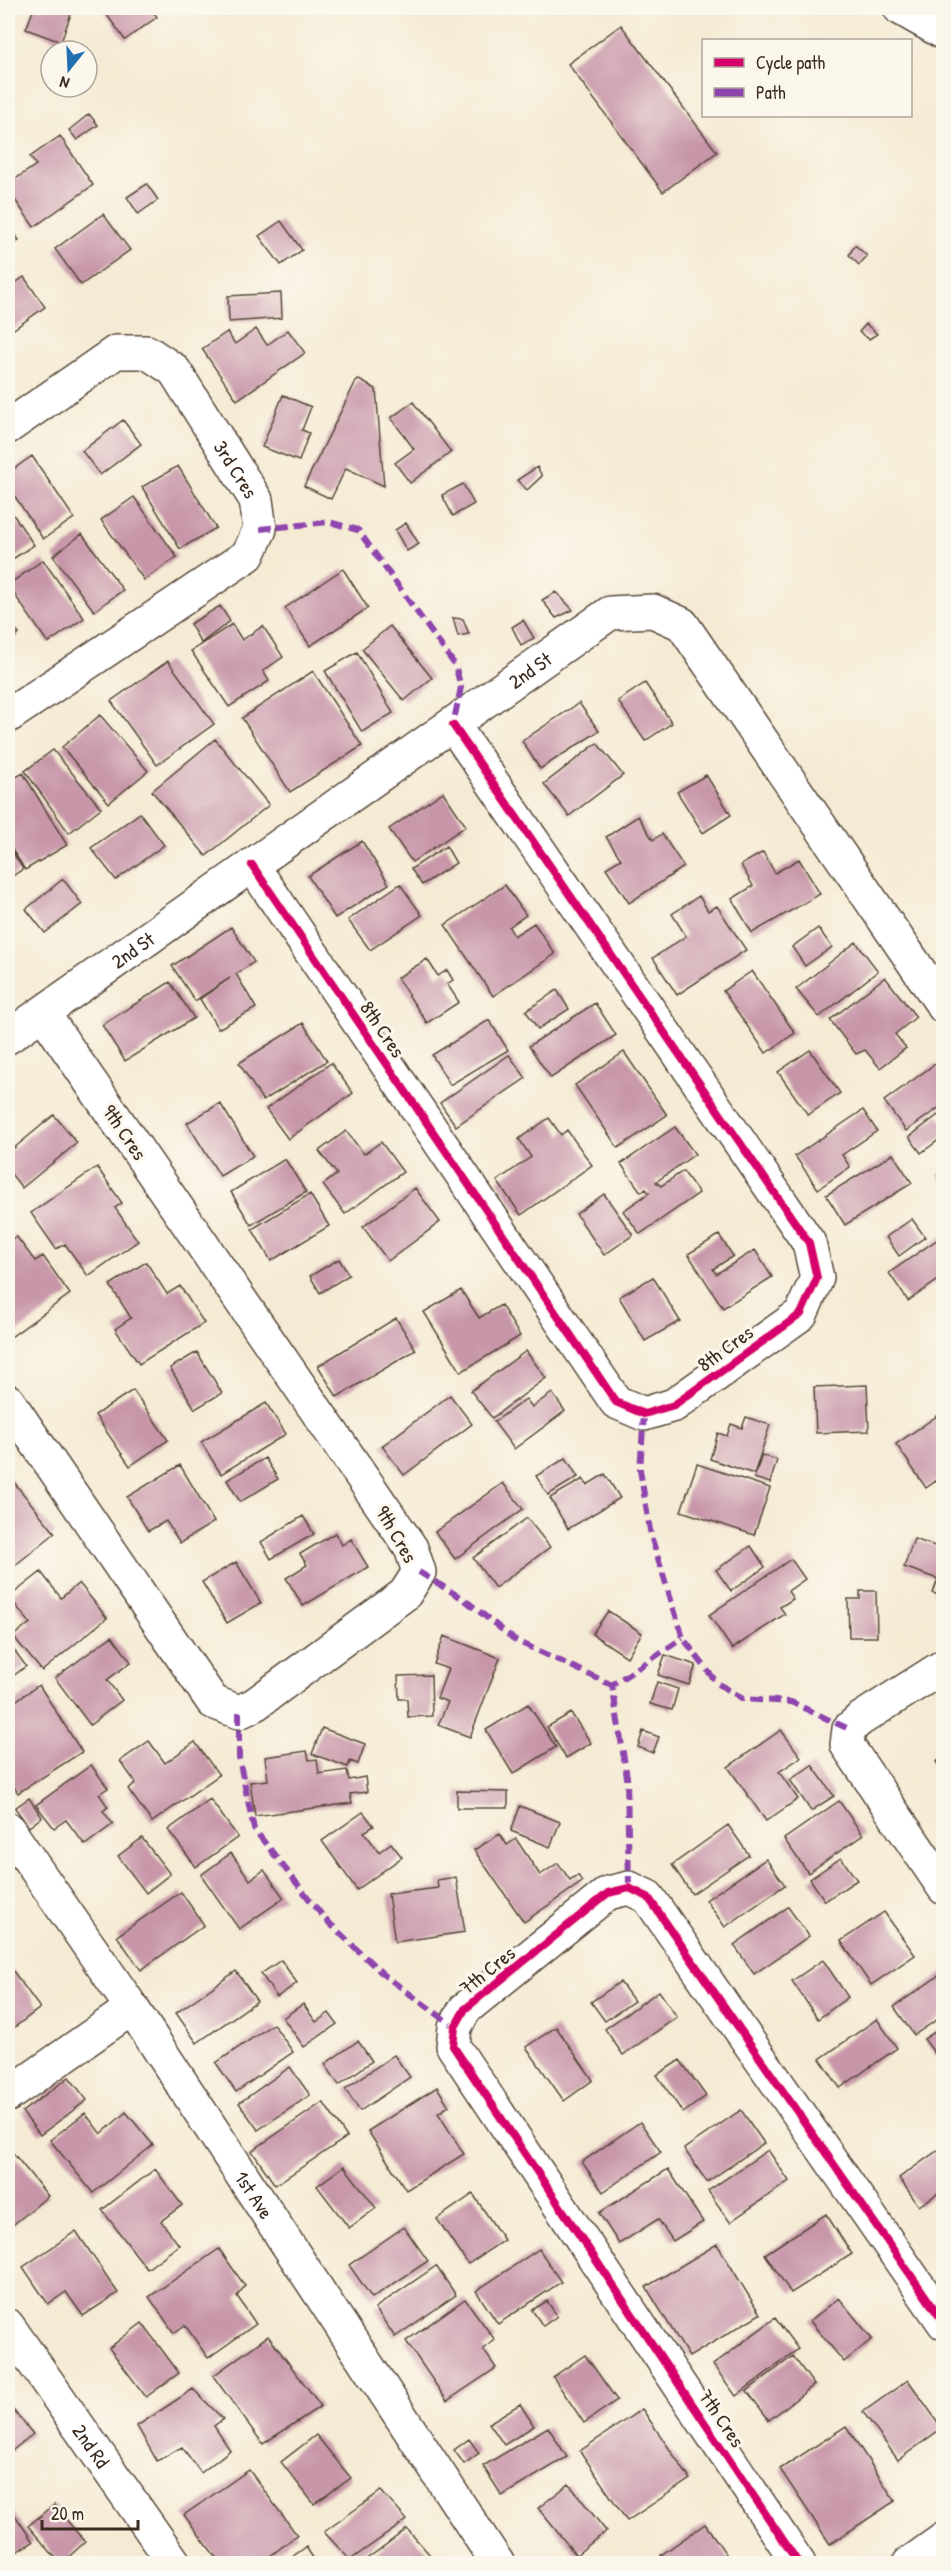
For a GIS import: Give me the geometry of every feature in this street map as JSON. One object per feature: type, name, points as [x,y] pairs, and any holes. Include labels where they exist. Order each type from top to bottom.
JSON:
[{"type":"street","points":[[900,8],[944,33]]},
{"type":"street","name":"3rd Cres","points":[[8,427],[116,352],[147,352],[174,370],[256,500],[260,529],[248,555],[8,716]]},
{"type":"street","name":"2nd St","points":[[8,1037],[610,613],[653,611],[682,624],[944,1007]]},
{"type":"street","name":"8th Cres","points":[[252,865],[616,1402],[644,1414],[674,1405],[801,1314],[817,1278],[809,1243],[453,724]]},
{"type":"street","name":"9th Cres","points":[[8,1401],[213,1702],[238,1712],[254,1705],[405,1594],[419,1572],[411,1548],[43,1013]]},
{"type":"street","points":[[944,1666],[859,1720],[849,1729],[847,1745],[944,1888]]},
{"type":"street","name":"1st Ave","points":[[8,1829],[132,2008],[498,2564]]},
{"type":"street","name":"7th Cres","points":[[799,2564],[453,2046],[455,2026],[465,2009],[608,1893],[629,1888],[648,1897],[944,2323]]},
{"type":"street","points":[[8,2095],[132,2008]]},
{"type":"street","name":"2nd Rd","points":[[8,2326],[175,2564]]},
{"type":"street","points":[[909,2564],[944,2539]]},
{"type":"building","points":[[8,8],[20,8],[8,17]]},
{"type":"building","points":[[34,8],[73,8],[62,39],[53,39],[26,29]]},
{"type":"building","points":[[102,8],[151,8],[157,17],[125,40]]},
{"type":"building","points":[[621,25],[717,152],[663,192],[568,64]]},
{"type":"building","points":[[89,114],[98,125],[77,140],[69,130]]},
{"type":"building","points":[[60,136],[93,185],[34,227],[8,190],[8,184],[36,165],[30,157]]},
{"type":"building","points":[[147,184],[158,200],[138,214],[127,197]]},
{"type":"building","points":[[103,214],[130,250],[81,285],[55,249]]},
{"type":"building","points":[[281,221],[302,250],[281,265],[259,236]]},
{"type":"building","points":[[8,224],[19,240],[8,248]]},
{"type":"building","points":[[855,245],[867,256],[859,265],[849,255]]},
{"type":"building","points":[[24,277],[45,307],[8,333],[8,288]]},
{"type":"building","points":[[281,293],[282,318],[229,322],[228,296]]},
{"type":"building","points":[[866,324],[877,334],[869,339],[859,332]]},
{"type":"building","points":[[256,329],[267,345],[288,330],[305,353],[237,400],[202,349],[227,332],[235,344]]},
{"type":"building","points":[[357,379],[376,389],[384,486],[346,468],[331,499],[304,486]]},
{"type":"building","points":[[283,395],[311,407],[302,430],[309,433],[299,461],[262,447]]},
{"type":"building","points":[[413,402],[451,452],[410,483],[395,463],[414,449],[391,418]]},
{"type":"building","points":[[123,420],[141,444],[100,475],[82,451]]},
{"type":"building","points":[[32,456],[74,518],[43,539],[8,486],[8,473]]},
{"type":"building","points":[[178,466],[216,528],[180,549],[142,487]]},
{"type":"building","points":[[537,467],[542,476],[527,490],[517,480]]},
{"type":"building","points":[[463,484],[474,504],[453,516],[442,495]]},
{"type":"building","points":[[134,497],[177,557],[144,580],[101,520]]},
{"type":"building","points":[[8,507],[34,545],[8,562]]},
{"type":"building","points":[[406,523],[419,544],[407,551],[395,530]]},
{"type":"building","points":[[82,534],[123,590],[94,611],[53,556]]},
{"type":"building","points":[[43,560],[84,618],[48,643],[8,585]]},
{"type":"building","points":[[343,569],[368,608],[310,646],[285,608]]},
{"type":"building","points":[[556,592],[573,610],[556,618],[542,600]]},
{"type":"building","points":[[220,606],[230,621],[201,643],[190,624]]},
{"type":"building","points":[[453,618],[463,619],[469,634],[458,636]]},
{"type":"building","points":[[8,619],[19,634],[8,643]]},
{"type":"building","points":[[523,620],[534,638],[521,645],[512,627]]},
{"type":"building","points":[[232,624],[242,640],[263,626],[283,657],[263,671],[269,681],[229,707],[191,651]]},
{"type":"building","points":[[390,626],[432,678],[404,701],[362,649]]},
{"type":"building","points":[[357,652],[393,713],[362,732],[325,671]]},
{"type":"building","points":[[168,661],[214,724],[157,765],[111,701]]},
{"type":"building","points":[[313,671],[362,746],[290,792],[242,718]]},
{"type":"building","points":[[645,683],[672,723],[645,741],[618,701]]},
{"type":"building","points":[[579,703],[599,731],[540,769],[522,741]]},
{"type":"building","points":[[100,715],[148,771],[109,803],[62,747]]},
{"type":"building","points":[[215,739],[269,805],[206,856],[152,791]]},
{"type":"building","points":[[597,743],[623,775],[569,816],[544,784]]},
{"type":"building","points":[[53,750],[101,808],[69,833],[25,771]]},
{"type":"building","points":[[23,773],[67,845],[25,870],[8,843],[8,782]]},
{"type":"building","points":[[706,775],[731,815],[703,833],[677,792]]},
{"type":"building","points":[[443,792],[466,826],[412,862],[389,829]]},
{"type":"building","points":[[140,813],[164,845],[116,880],[91,848]]},
{"type":"building","points":[[638,816],[653,840],[662,834],[684,867],[629,903],[606,868],[621,859],[606,837]]},
{"type":"building","points":[[362,841],[389,884],[335,918],[308,876]]},
{"type":"building","points":[[8,845],[23,869],[8,879]]},
{"type":"building","points":[[446,846],[456,863],[422,885],[411,869]]},
{"type":"building","points":[[763,852],[775,873],[799,859],[820,894],[752,933],[732,899],[753,886],[741,865]]},
{"type":"building","points":[[63,879],[82,904],[45,933],[26,909]]},
{"type":"building","points":[[400,884],[422,915],[370,950],[348,920]]},
{"type":"building","points":[[505,885],[526,915],[509,927],[514,936],[534,923],[555,954],[493,996],[445,925]]},
{"type":"building","points":[[699,896],[708,911],[717,906],[746,950],[677,995],[653,958],[686,936],[672,914]]},
{"type":"building","points":[[231,927],[254,962],[236,974],[256,1008],[218,1029],[200,999],[230,978],[195,1001],[172,966]]},
{"type":"building","points":[[818,928],[832,947],[805,966],[792,947]]},
{"type":"building","points":[[856,942],[878,971],[819,1017],[796,989]]},
{"type":"building","points":[[427,959],[438,976],[447,970],[453,980],[447,984],[459,1002],[427,1023],[397,978]]},
{"type":"building","points":[[752,971],[795,1033],[766,1053],[723,991]]},
{"type":"building","points":[[885,977],[916,1017],[895,1034],[906,1048],[880,1068],[865,1050],[856,1054],[830,1020]]},
{"type":"building","points":[[170,982],[194,1018],[125,1061],[102,1025]]},
{"type":"building","points":[[557,990],[569,1009],[538,1029],[526,1011]]},
{"type":"building","points":[[595,1003],[616,1035],[551,1078],[529,1046]]},
{"type":"building","points":[[489,1020],[508,1050],[450,1085],[432,1055]]},
{"type":"building","points":[[303,1023],[327,1061],[263,1101],[239,1063]]},
{"type":"building","points":[[810,1050],[840,1093],[808,1115],[778,1072]]},
{"type":"building","points":[[624,1052],[667,1115],[618,1148],[575,1085]]},
{"type":"building","points":[[509,1055],[526,1078],[456,1126],[440,1103]]},
{"type":"building","points":[[331,1063],[353,1093],[288,1139],[266,1109]]},
{"type":"building","points":[[935,1064],[944,1075],[944,1104],[906,1131],[884,1101]]},
{"type":"building","points":[[220,1103],[253,1156],[220,1176],[187,1123]]},
{"type":"building","points":[[863,1110],[877,1131],[842,1155],[850,1167],[818,1189],[795,1156]]},
{"type":"building","points":[[54,1115],[77,1143],[22,1188],[8,1170],[8,1153]]},
{"type":"building","points":[[938,1115],[944,1122],[944,1136],[921,1153],[909,1137]]},
{"type":"building","points":[[549,1118],[561,1135],[567,1130],[592,1165],[521,1215],[497,1181],[531,1157],[519,1139]]},
{"type":"building","points":[[675,1127],[695,1154],[656,1182],[661,1186],[683,1171],[699,1193],[640,1234],[623,1211],[649,1193],[646,1189],[641,1192],[621,1164]]},
{"type":"building","points":[[346,1131],[364,1154],[381,1142],[403,1172],[345,1214],[323,1185],[337,1174],[319,1151]]},
{"type":"building","points":[[893,1154],[912,1183],[845,1225],[826,1195]]},
{"type":"building","points":[[285,1159],[306,1192],[251,1225],[231,1192]]},
{"type":"building","points":[[97,1167],[122,1203],[115,1208],[138,1241],[88,1276],[65,1244],[56,1249],[31,1213]]},
{"type":"building","points":[[944,1172],[944,1184],[938,1175]]},
{"type":"building","points":[[415,1188],[440,1222],[388,1261],[363,1227]]},
{"type":"building","points":[[310,1194],[329,1226],[271,1261],[252,1229]]},
{"type":"building","points":[[604,1194],[633,1235],[604,1255],[576,1214]]},
{"type":"building","points":[[912,1219],[925,1237],[899,1256],[886,1237]]},
{"type":"building","points":[[719,1235],[733,1256],[713,1269],[716,1274],[755,1250],[772,1277],[723,1308],[688,1254]]},
{"type":"building","points":[[944,1235],[944,1276],[908,1301],[889,1273]]},
{"type":"building","points":[[16,1236],[35,1261],[43,1256],[70,1294],[8,1339],[8,1242]]},
{"type":"building","points":[[339,1259],[349,1275],[320,1293],[310,1276]]},
{"type":"building","points":[[146,1262],[167,1294],[180,1286],[204,1323],[139,1364],[115,1329],[131,1318],[110,1285]]},
{"type":"building","points":[[653,1277],[680,1321],[645,1341],[619,1297]]},
{"type":"building","points":[[461,1290],[479,1318],[501,1305],[520,1336],[461,1372],[424,1312]]},
{"type":"building","points":[[396,1318],[416,1350],[337,1397],[318,1366]]},
{"type":"building","points":[[526,1351],[546,1378],[492,1418],[471,1391]]},
{"type":"building","points":[[197,1352],[222,1393],[195,1409],[170,1368]]},
{"type":"building","points":[[867,1385],[869,1431],[816,1433],[814,1387]]},
{"type":"building","points":[[133,1390],[168,1440],[130,1466],[95,1415]]},
{"type":"building","points":[[552,1393],[565,1411],[514,1449],[494,1422],[526,1399],[532,1407]]},
{"type":"building","points":[[450,1395],[472,1424],[404,1475],[382,1446]]},
{"type":"building","points":[[266,1403],[286,1434],[221,1474],[201,1442]]},
{"type":"building","points":[[937,1416],[944,1426],[944,1475],[926,1488],[896,1444]]},
{"type":"building","points":[[746,1417],[770,1425],[754,1474],[710,1459],[718,1433],[727,1436],[731,1424],[742,1428]]},
{"type":"building","points":[[762,1455],[777,1460],[770,1483],[754,1478]]},
{"type":"building","points":[[265,1458],[278,1479],[240,1502],[227,1480]]},
{"type":"building","points":[[566,1458],[578,1477],[548,1495],[536,1476]]},
{"type":"building","points":[[697,1464],[770,1488],[754,1535],[681,1511]]},
{"type":"building","points":[[180,1465],[214,1522],[180,1543],[166,1521],[148,1531],[127,1497]]},
{"type":"building","points":[[605,1474],[620,1498],[568,1529],[550,1498],[583,1479],[587,1485]]},
{"type":"building","points":[[8,1475],[55,1533],[8,1571]]},
{"type":"building","points":[[503,1483],[523,1509],[455,1559],[435,1532]]},
{"type":"building","points":[[303,1516],[314,1534],[271,1559],[261,1542]]},
{"type":"building","points":[[527,1518],[550,1547],[495,1588],[473,1558]]},
{"type":"building","points":[[335,1533],[342,1545],[351,1539],[368,1567],[303,1606],[286,1578],[307,1565],[300,1554]]},
{"type":"building","points":[[914,1539],[944,1549],[944,1597],[933,1593],[938,1579],[904,1567]]},
{"type":"building","points":[[751,1546],[765,1567],[731,1591],[716,1570]]},
{"type":"building","points":[[791,1559],[805,1579],[788,1591],[793,1599],[780,1607],[785,1614],[732,1649],[709,1615]]},
{"type":"building","points":[[236,1562],[261,1603],[227,1623],[202,1582]]},
{"type":"building","points":[[41,1572],[61,1598],[79,1583],[107,1618],[42,1671],[13,1636],[30,1623],[9,1597]]},
{"type":"building","points":[[860,1591],[876,1591],[877,1637],[849,1637],[848,1599],[860,1599]]},
{"type":"building","points":[[608,1611],[642,1633],[627,1657],[592,1634]]},
{"type":"building","points":[[112,1636],[131,1662],[107,1680],[122,1700],[90,1725],[55,1678]]},
{"type":"building","points":[[444,1636],[500,1658],[470,1737],[438,1725],[448,1702],[437,1698],[448,1669],[434,1664]]},
{"type":"building","points":[[8,1642],[26,1666],[8,1680]]},
{"type":"building","points":[[665,1655],[696,1665],[689,1685],[658,1675]]},
{"type":"building","points":[[431,1675],[432,1716],[408,1717],[407,1699],[399,1699],[398,1676]]},
{"type":"building","points":[[657,1682],[678,1689],[672,1710],[650,1704]]},
{"type":"building","points":[[39,1685],[82,1752],[18,1793],[8,1778],[8,1706]]},
{"type":"building","points":[[528,1704],[556,1747],[513,1774],[486,1730]]},
{"type":"building","points":[[571,1713],[591,1743],[566,1758],[547,1727]]},
{"type":"building","points":[[322,1728],[365,1744],[358,1764],[350,1761],[348,1767],[312,1754]]},
{"type":"building","points":[[781,1730],[801,1757],[779,1772],[798,1799],[766,1821],[728,1767]]},
{"type":"building","points":[[643,1731],[659,1737],[653,1753],[638,1747]]},
{"type":"building","points":[[149,1741],[165,1763],[195,1742],[219,1775],[152,1822],[128,1789],[136,1783],[120,1761]]},
{"type":"building","points":[[307,1751],[309,1760],[317,1759],[319,1774],[347,1770],[349,1780],[365,1777],[367,1792],[350,1794],[352,1803],[255,1816],[250,1782],[268,1780],[265,1757]]},
{"type":"building","points":[[944,1757],[944,1773],[936,1762]]},
{"type":"building","points":[[91,1765],[108,1788],[99,1794],[108,1807],[103,1811],[113,1824],[85,1845],[66,1820],[54,1828],[36,1805]]},
{"type":"building","points":[[812,1765],[834,1796],[811,1811],[790,1780]]},
{"type":"building","points":[[457,1791],[508,1792],[508,1808],[457,1808]]},
{"type":"building","points":[[29,1798],[42,1817],[29,1827],[15,1808]]},
{"type":"building","points":[[210,1799],[238,1837],[196,1867],[168,1830]]},
{"type":"building","points":[[839,1801],[863,1835],[808,1873],[784,1839]]},
{"type":"building","points":[[520,1806],[560,1822],[550,1847],[511,1831]]},
{"type":"building","points":[[363,1812],[374,1826],[364,1832],[379,1852],[391,1843],[402,1857],[357,1890],[322,1841]]},
{"type":"building","points":[[728,1825],[749,1855],[692,1894],[672,1865]]},
{"type":"building","points":[[500,1834],[507,1845],[516,1839],[540,1875],[558,1863],[570,1880],[578,1875],[582,1882],[524,1922],[474,1850]]},
{"type":"building","points":[[142,1838],[170,1874],[146,1893],[118,1856]]},
{"type":"building","points":[[231,1853],[250,1880],[264,1870],[284,1898],[239,1929],[201,1875]]},
{"type":"building","points":[[841,1858],[857,1880],[825,1901],[810,1879]]},
{"type":"building","points":[[766,1859],[785,1885],[725,1927],[706,1900]]},
{"type":"building","points":[[456,1877],[465,1932],[395,1942],[388,1894],[438,1888],[437,1880]]},
{"type":"building","points":[[181,1892],[204,1925],[141,1970],[117,1936]]},
{"type":"building","points":[[788,1907],[809,1936],[754,1974],[734,1945]]},
{"type":"building","points":[[884,1912],[915,1955],[871,1985],[841,1941]]},
{"type":"building","points":[[281,1960],[297,1983],[277,1997],[261,1974]]},
{"type":"building","points":[[823,1960],[848,1997],[818,2019],[792,1981]]},
{"type":"building","points":[[8,1964],[40,2008],[8,2032]]},
{"type":"building","points":[[236,1971],[257,2001],[197,2043],[176,2013]]},
{"type":"building","points":[[944,1972],[944,2015],[914,2035],[894,2007]]},
{"type":"building","points":[[620,1982],[634,2001],[605,2021],[591,2002]]},
{"type":"building","points":[[659,1991],[677,2017],[623,2055],[605,2029]]},
{"type":"building","points":[[303,2004],[316,2022],[329,2013],[337,2024],[304,2047],[283,2018]]},
{"type":"building","points":[[877,2019],[897,2048],[840,2088],[820,2059]]},
{"type":"building","points":[[273,2024],[293,2052],[236,2092],[216,2063]]},
{"type":"building","points":[[944,2026],[944,2066],[924,2039]]},
{"type":"building","points":[[556,2027],[593,2080],[564,2101],[526,2047]]},
{"type":"building","points":[[358,2041],[372,2061],[339,2085],[325,2064]]},
{"type":"building","points":[[394,2055],[410,2077],[360,2111],[345,2089]]},
{"type":"building","points":[[680,2060],[706,2096],[683,2113],[657,2075]]},
{"type":"building","points":[[290,2067],[310,2095],[258,2130],[239,2103]]},
{"type":"building","points":[[69,2077],[87,2100],[40,2135],[22,2112]]},
{"type":"building","points":[[437,2087],[449,2106],[438,2113],[464,2154],[406,2190],[368,2131]]},
{"type":"building","points":[[323,2102],[347,2137],[275,2185],[252,2151]]},
{"type":"building","points":[[741,2110],[764,2143],[707,2182],[684,2149]]},
{"type":"building","points":[[126,2112],[153,2145],[93,2193],[50,2140],[85,2113],[101,2134]]},
{"type":"building","points":[[640,2122],[661,2152],[603,2192],[582,2162]]},
{"type":"building","points":[[944,2146],[944,2189],[919,2206],[899,2178]]},
{"type":"building","points":[[768,2150],[789,2181],[730,2222],[708,2191]]},
{"type":"building","points":[[13,2153],[48,2196],[8,2229],[8,2158]]},
{"type":"building","points":[[344,2166],[376,2208],[349,2228],[317,2186]]},
{"type":"building","points":[[155,2169],[182,2205],[161,2221],[179,2245],[147,2269],[102,2210]]},
{"type":"building","points":[[668,2169],[703,2222],[673,2241],[658,2219],[619,2244],[599,2213]]},
{"type":"building","points":[[473,2194],[504,2240],[468,2264],[437,2219]]},
{"type":"building","points":[[826,2214],[852,2254],[791,2293],[765,2254]]},
{"type":"building","points":[[404,2227],[428,2261],[372,2298],[349,2265]]},
{"type":"building","points":[[76,2231],[118,2293],[83,2316],[66,2292],[48,2304],[23,2267]]},
{"type":"building","points":[[717,2244],[760,2314],[689,2357],[646,2287]]},
{"type":"building","points":[[219,2249],[245,2286],[237,2296],[256,2324],[208,2358],[185,2325],[174,2333],[149,2297]]},
{"type":"building","points":[[539,2249],[561,2282],[498,2324],[476,2291]]},
{"type":"building","points":[[436,2266],[456,2295],[395,2337],[375,2308]]},
{"type":"building","points":[[839,2298],[872,2339],[844,2362],[810,2321]]},
{"type":"building","points":[[465,2299],[495,2340],[483,2349],[496,2368],[447,2401],[406,2341]]},
{"type":"building","points":[[547,2301],[557,2316],[543,2326],[532,2310]]},
{"type":"building","points":[[775,2318],[798,2349],[736,2396],[713,2365]]},
{"type":"building","points":[[142,2323],[179,2373],[146,2397],[109,2348]]},
{"type":"building","points":[[268,2336],[321,2406],[263,2444],[213,2376]]},
{"type":"building","points":[[585,2355],[617,2400],[584,2423],[553,2377]]},
{"type":"building","points":[[793,2356],[814,2385],[769,2420],[747,2391]]},
{"type":"building","points":[[908,2380],[942,2428],[898,2460],[863,2412]]},
{"type":"building","points":[[193,2389],[223,2419],[214,2426],[230,2450],[201,2473],[182,2447],[157,2461],[137,2426]]},
{"type":"building","points":[[8,2404],[33,2434],[8,2454]]},
{"type":"building","points":[[520,2404],[534,2426],[504,2445],[489,2423]]},
{"type":"building","points":[[642,2409],[690,2479],[627,2521],[580,2451]]},
{"type":"building","points":[[846,2426],[895,2501],[830,2544],[780,2469]]},
{"type":"building","points":[[548,2427],[567,2457],[502,2496],[483,2466]]},
{"type":"building","points":[[316,2435],[351,2478],[314,2504],[281,2462]]},
{"type":"building","points":[[469,2439],[479,2453],[464,2464],[454,2450]]},
{"type":"building","points":[[249,2470],[297,2535],[260,2564],[221,2564],[184,2515]]},
{"type":"building","points":[[569,2484],[606,2531],[576,2555],[538,2508]]},
{"type":"building","points":[[381,2491],[407,2520],[350,2560],[324,2532]]},
{"type":"building","points":[[54,2505],[85,2542],[61,2564],[28,2526]]},
{"type":"building","points":[[13,2512],[33,2542],[15,2553],[8,2545],[8,2515]]},
{"type":"building","points":[[705,2524],[733,2564],[667,2564],[661,2555]]},
{"type":"building","points":[[407,2529],[438,2564],[360,2564]]},
{"type":"building","points":[[306,2547],[317,2564],[282,2564]]},
{"type":"marked path","points":[[260,529],[329,522],[358,530],[455,665],[461,687],[453,725]]},
{"type":"marked path","points":[[644,1414],[640,1470],[651,1536],[683,1638],[717,1683],[743,1699],[791,1702],[849,1729]]},
{"type":"marked path","points":[[419,1572],[465,1600],[515,1640],[612,1685]]},
{"type":"marked path","points":[[629,1888],[627,1777],[612,1685],[683,1638]]},
{"type":"marked path","points":[[239,1712],[239,1759],[254,1829],[325,1919],[384,1975],[455,2027]]},
{"type":"cycle path","points":[[252,865],[616,1402],[644,1414],[674,1405],[801,1314],[817,1278],[809,1243],[453,725]]},
{"type":"cycle path","points":[[799,2564],[453,2046],[455,2027],[465,2009],[608,1893],[629,1888],[648,1897],[944,2323]]}]
